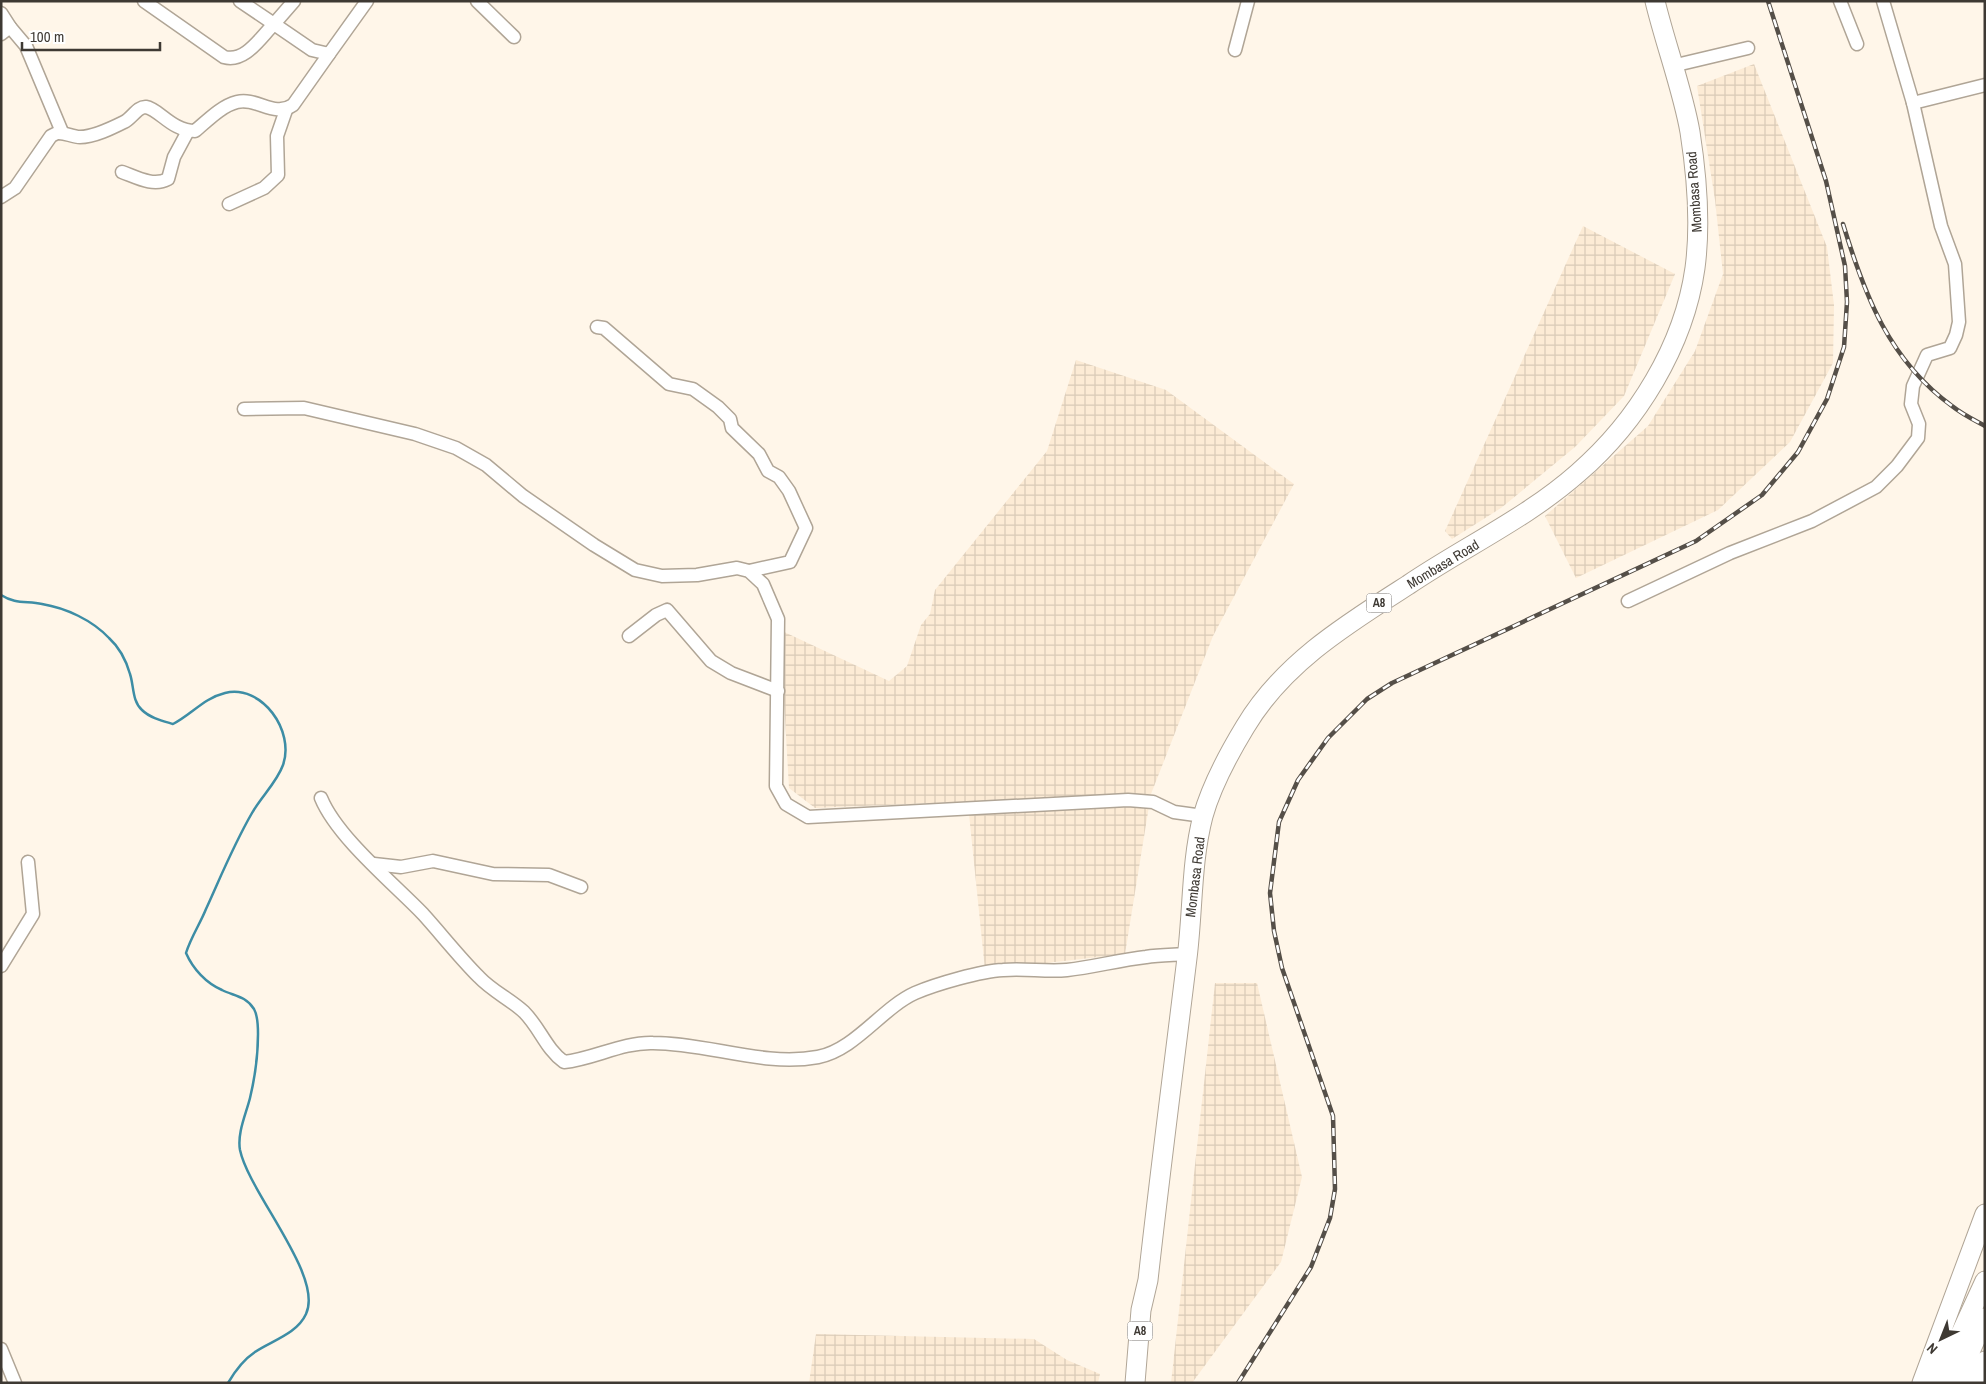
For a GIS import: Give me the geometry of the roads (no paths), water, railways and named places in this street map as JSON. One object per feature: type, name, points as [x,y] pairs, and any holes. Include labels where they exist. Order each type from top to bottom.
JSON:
[{"type":"highway","name":"Mombasa Road","points":[[1135,1383],[1141,1310],[1148,1280],[1203,816],[1218,775],[1248,722],[1296,664],[1343,627],[1443,561],[1477,543],[1520,516],[1577,475],[1627,423],[1640,405],[1664,361],[1684,316],[1695,267],[1698,200],[1690,130],[1655,1]]},
{"type":"highway","points":[[1922,1383],[1985,1214]]},
{"type":"highway","name":"Mombasa Road","points":[[1147,1383],[1152,1309],[1148,1280]]},
{"type":"highway","points":[[1938,1383],[1985,1281]]},
{"type":"highway","points":[[1956,1383],[1985,1318]]},
{"type":"highway","points":[[1972,1383],[1985,1361]]},
{"type":"street","points":[[144,1],[224,57],[233,60],[242,56],[294,1]]},
{"type":"street","points":[[240,1],[312,50],[329,54]]},
{"type":"street","points":[[229,204],[264,188],[278,175],[277,136],[286,110],[293,105],[367,1]]},
{"type":"street","points":[[477,1],[514,37]]},
{"type":"street","points":[[1235,50],[1248,1]]},
{"type":"street","points":[[1840,1],[1857,44]]},
{"type":"street","points":[[1628,601],[1730,553],[1812,521],[1856,499],[1888,476],[1918,438],[1919,424],[1911,404],[1913,386],[1927,355],[1950,348],[1956,335],[1959,306],[1955,264],[1941,226],[1913,102],[1882,1]]},
{"type":"street","points":[[1,13],[6,31],[26,46],[62,132]]},
{"type":"street","points":[[1672,66],[1748,48]]},
{"type":"street","points":[[1913,102],[1985,85]]},
{"type":"street","points":[[1,197],[15,188],[51,136],[62,132],[79,137],[98,133],[126,121],[143,107],[148,107],[169,122],[188,131],[194,131],[229,105],[238,102],[249,102],[277,110],[286,110]]},
{"type":"street","points":[[122,172],[148,181],[161,183],[168,179],[174,157],[188,131]]},
{"type":"street","points":[[244,409],[304,408],[415,434],[456,448],[486,465],[523,496],[635,570],[662,576],[698,575],[737,568],[749,571],[790,562],[806,528],[789,492],[779,477],[768,471],[759,454],[732,428],[730,418],[718,407],[693,389],[669,384],[604,328],[597,327]]},
{"type":"street","points":[[749,571],[763,584],[778,619],[776,786],[786,804],[808,817],[1128,800],[1152,802],[1174,812],[1203,816]]},
{"type":"street","points":[[629,636],[656,615],[667,610],[711,661],[731,673],[778,691]]},
{"type":"street","points":[[321,798],[325,807],[356,847],[424,915],[479,978],[523,1012],[539,1029],[545,1042],[556,1056],[564,1062],[579,1061],[629,1046],[651,1042],[682,1044],[766,1058],[819,1057],[834,1052],[872,1025],[897,1003],[916,992],[984,973],[1004,970],[1063,970],[1147,956],[1187,954]]},
{"type":"street","points":[[374,864],[401,867],[434,861],[492,874],[549,875],[581,887]]},
{"type":"street","points":[[1,966],[33,914],[28,862]]},
{"type":"street","points":[[1,1350],[15,1383]]},
{"type":"waterway","points":[[1,595],[16,601],[60,608],[87,620],[95,626],[119,650],[128,669],[136,702],[145,713],[173,724],[217,695],[239,692],[263,703],[280,725],[284,738],[285,752],[283,765],[239,836],[186,953],[192,965],[205,979],[216,987],[244,999],[255,1012],[258,1028],[257,1058],[252,1090],[241,1130],[240,1150],[246,1168],[305,1278],[309,1298],[306,1314],[302,1321],[290,1332],[251,1355],[233,1374],[228,1383]]},
{"type":"railway","points":[[1238,1383],[1311,1267],[1330,1218],[1335,1189],[1333,1116],[1282,968],[1274,931],[1270,893],[1279,822],[1298,780],[1328,738],[1367,699],[1392,683],[1696,541],[1762,495],[1798,452],[1827,399],[1844,347],[1847,302],[1845,266],[1826,181],[1768,1]]},
{"type":"railway","points":[[1843,224],[1860,276],[1882,325],[1896,347],[1911,368],[1930,388],[1956,409],[1985,426]]}]
